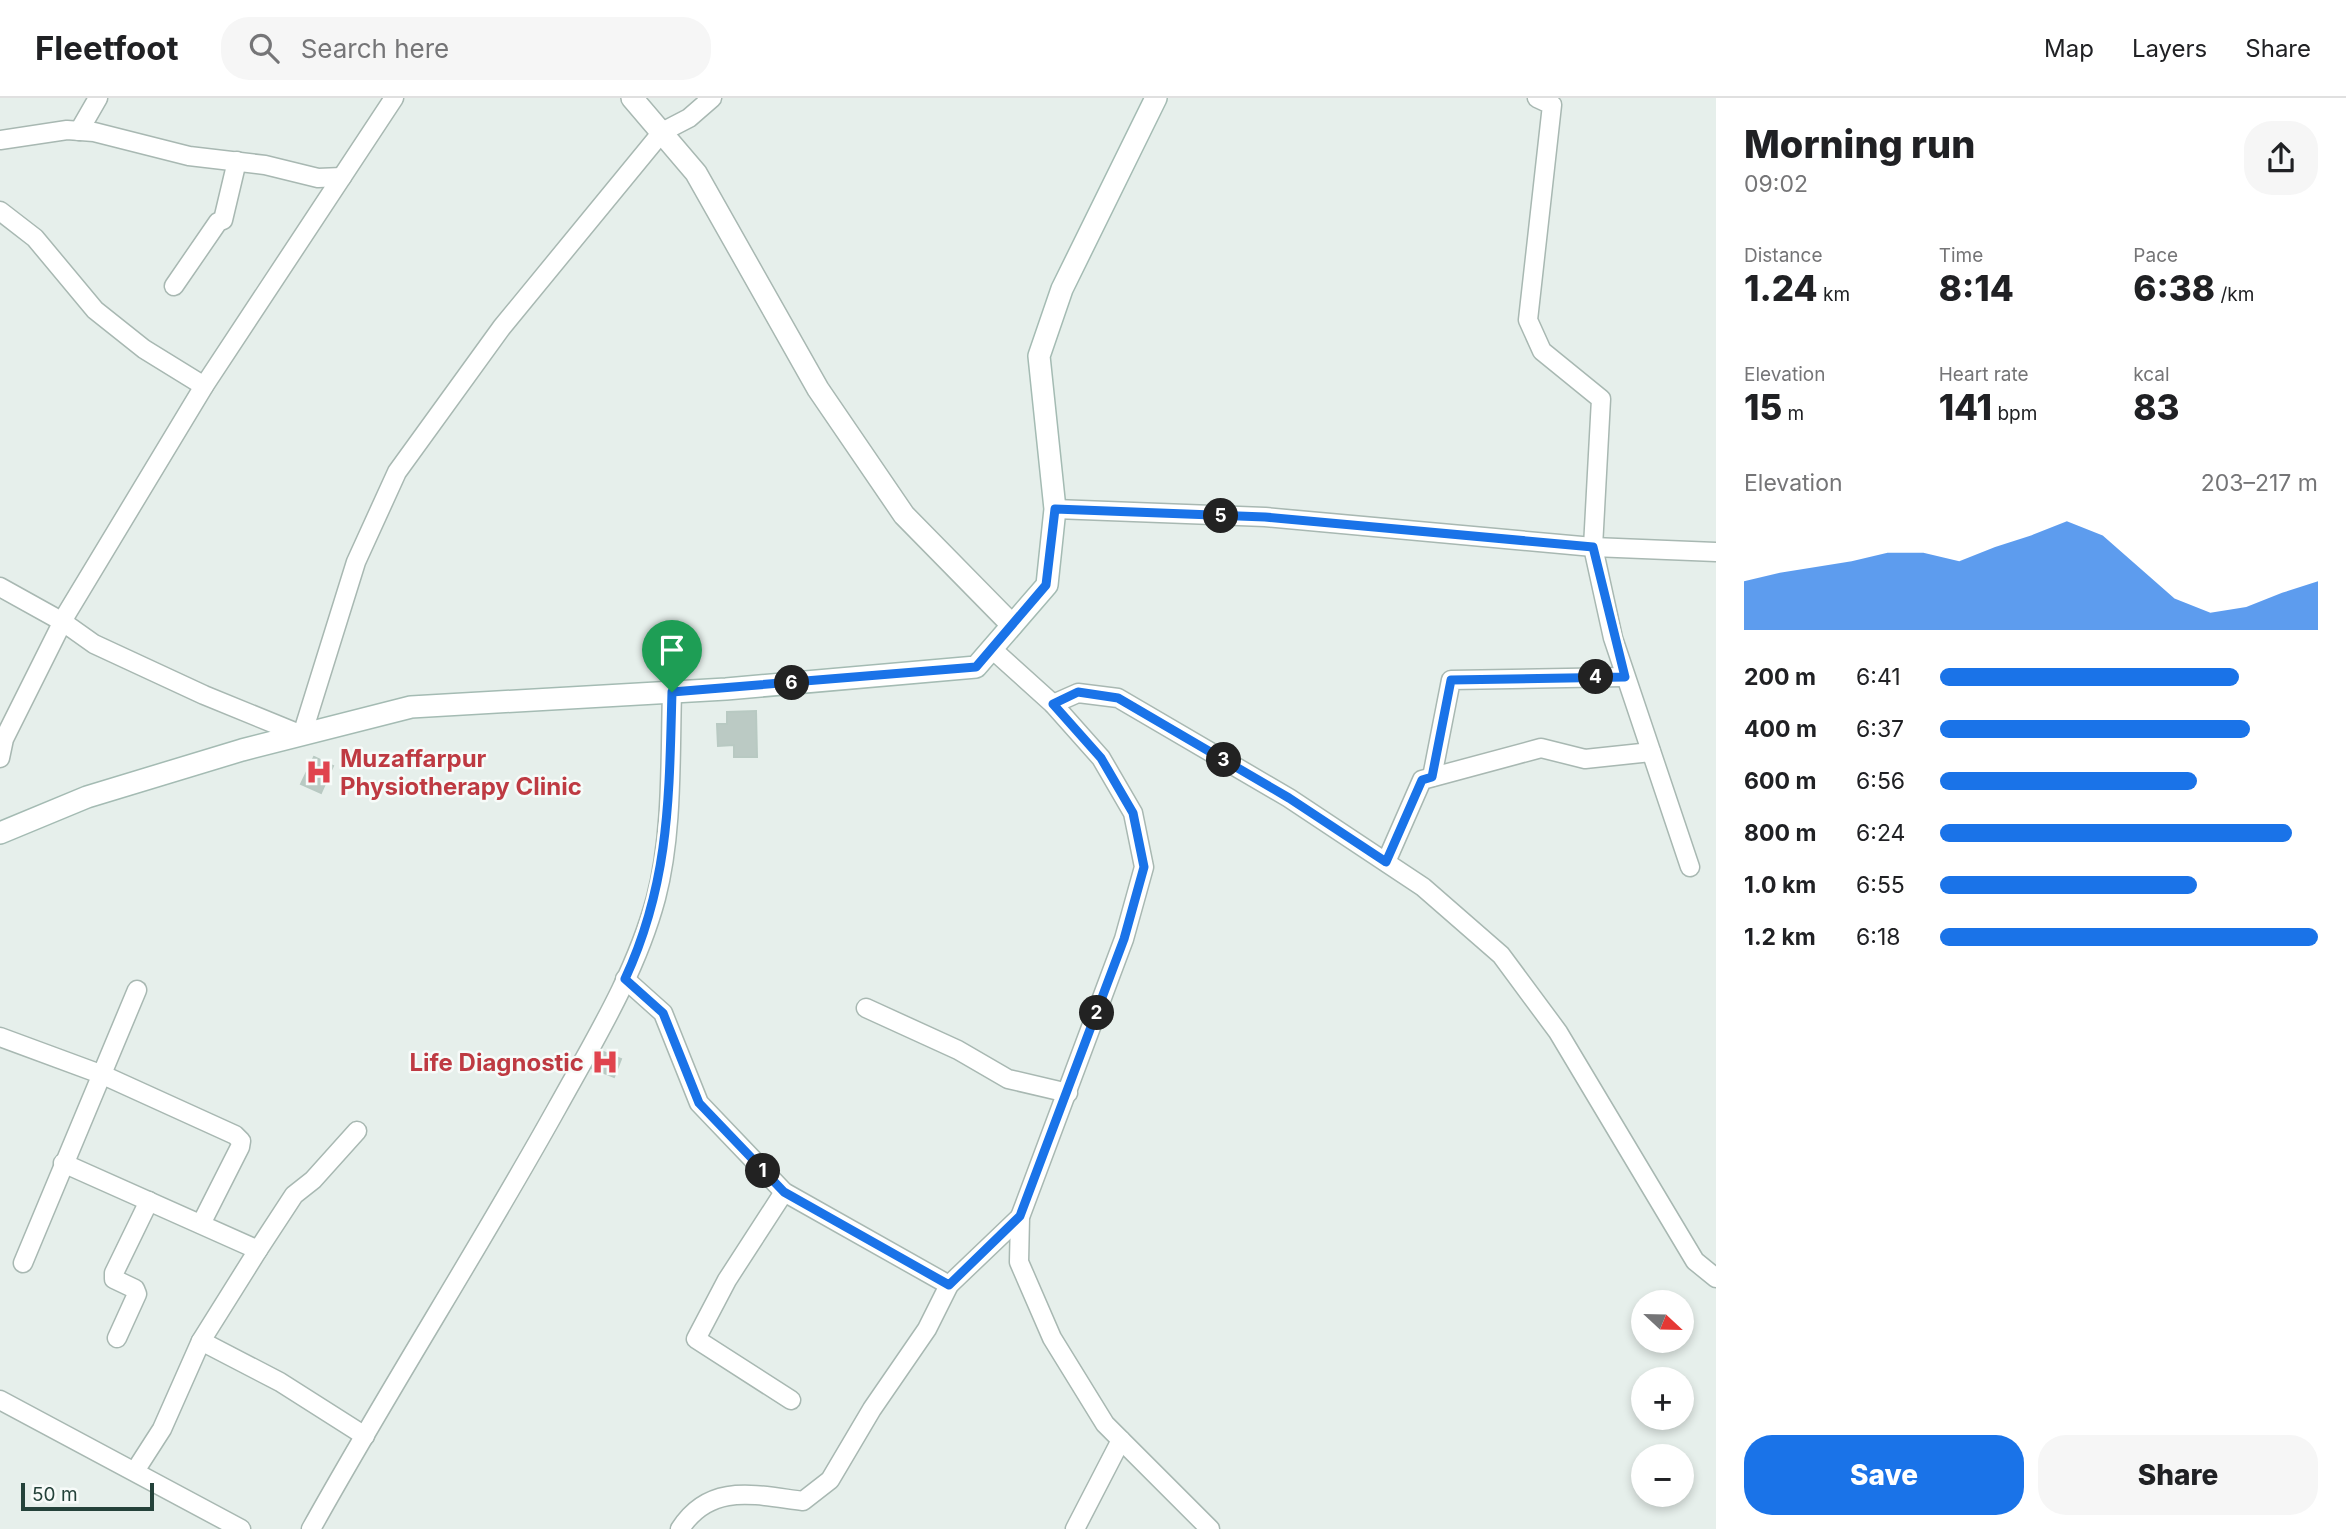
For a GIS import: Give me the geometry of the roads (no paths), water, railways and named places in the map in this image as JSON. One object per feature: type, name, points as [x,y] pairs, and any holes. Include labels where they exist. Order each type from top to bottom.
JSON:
[{"type":"main road","points":[[632,98],[696,173],[818,390],[904,515],[1012,625]]},
{"type":"main road","points":[[0,833],[87,797],[302,735],[411,707],[672,692],[976,667],[1046,585],[1055,509],[1039,356],[1062,289],[1156,98]]},
{"type":"street","points":[[79,131],[97,98]]},
{"type":"street","points":[[0,758],[4,739],[63,622],[204,386],[394,98]]},
{"type":"street","points":[[0,587],[63,622],[94,644],[204,695],[302,735],[356,562],[397,472],[502,327],[662,132],[689,118],[712,98]]},
{"type":"street","points":[[1537,98],[1552,105],[1528,320],[1542,351],[1601,399],[1593,547],[1625,677],[1690,867]]},
{"type":"street","points":[[0,140],[79,131],[94,132],[189,156],[237,161],[318,178],[342,177]]},
{"type":"street","points":[[174,286],[218,222],[223,220],[237,161]]},
{"type":"street","points":[[0,211],[35,238],[95,310],[144,349],[204,386]]},
{"type":"street","points":[[1055,509],[1265,517],[1593,547],[1716,552]]},
{"type":"street","points":[[992,649],[1053,704],[1101,758],[1133,813],[1144,867],[1124,939],[1020,1216],[1019,1262],[1052,1338],[1105,1424],[1210,1529]]},
{"type":"street","points":[[1432,777],[1451,680],[1625,677]]},
{"type":"street","points":[[311,1529],[517,1179],[625,979],[644,938],[657,895],[669,799],[672,692]]},
{"type":"street","points":[[1053,704],[1078,692],[1118,698],[1289,798],[1423,887],[1501,955],[1558,1032],[1695,1261],[1716,1278]]},
{"type":"street","points":[[1386,862],[1422,780],[1541,748],[1585,759],[1651,752]]},
{"type":"street","points":[[625,979],[663,1013],[699,1103],[784,1192],[949,1285]]},
{"type":"street","points":[[23,1263],[137,990]]},
{"type":"street","points":[[866,1008],[958,1050],[1008,1079],[1068,1093]]},
{"type":"street","points":[[0,1037],[103,1075],[235,1135],[241,1141],[201,1224]]},
{"type":"street","points":[[135,1471],[162,1429],[201,1341],[293,1195],[313,1180],[357,1131]]},
{"type":"street","points":[[63,1163],[258,1250]]},
{"type":"street","points":[[784,1192],[727,1280],[696,1339],[791,1400]]},
{"type":"street","points":[[117,1338],[137,1294],[135,1289],[114,1279],[114,1273],[149,1201]]},
{"type":"street","points":[[680,1529],[691,1512],[719,1496],[754,1495],[803,1501],[830,1480],[872,1409],[927,1329],[949,1285],[1020,1216]]},
{"type":"street","points":[[201,1341],[280,1382],[365,1436]]},
{"type":"street","points":[[0,1400],[241,1529]]},
{"type":"street","points":[[1075,1529],[1121,1440]]},
{"type":"place","name":"Muzaffarpur Physiotherapy Clinic","points":[[319,772]]},
{"type":"place","name":"Life Diagnostic","points":[[605,1062]]}]
